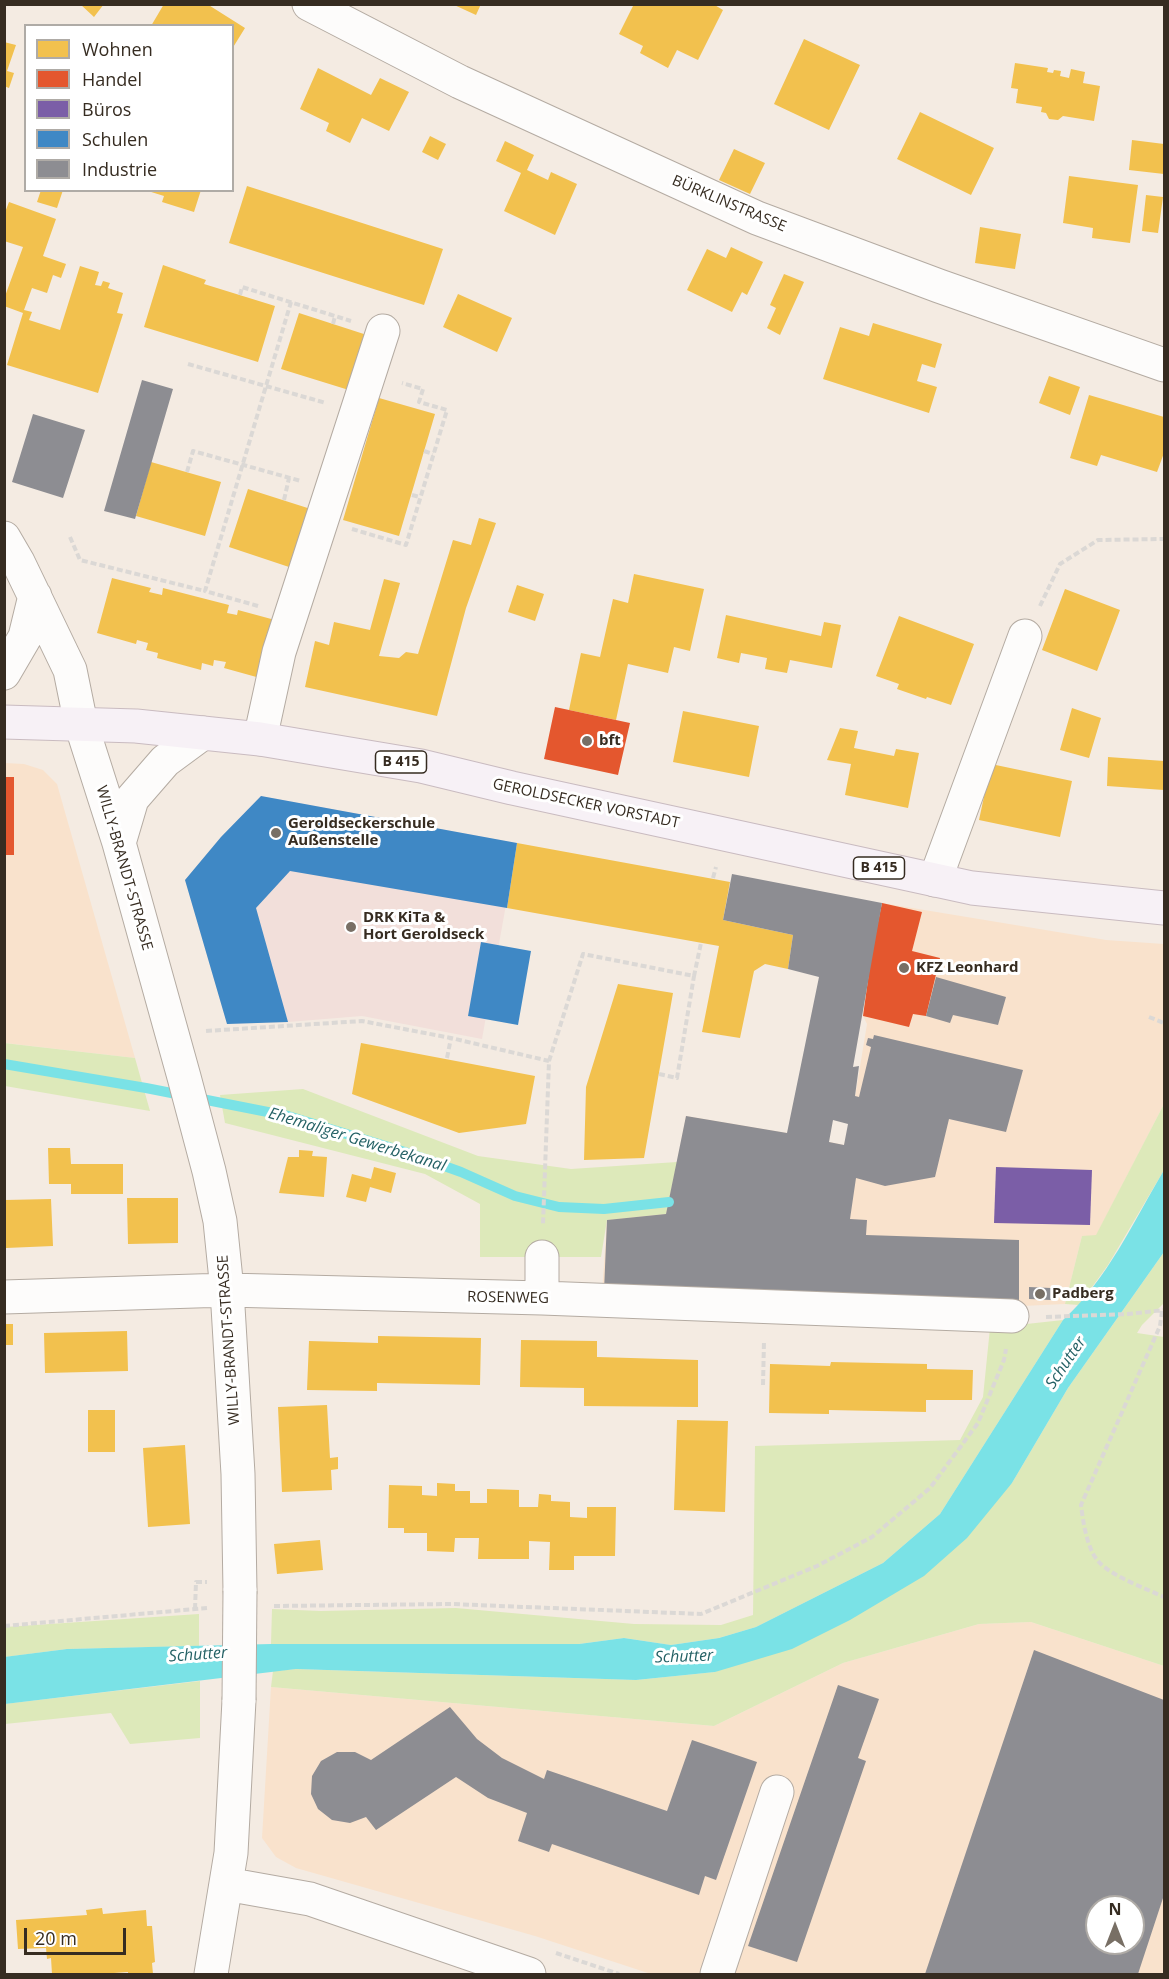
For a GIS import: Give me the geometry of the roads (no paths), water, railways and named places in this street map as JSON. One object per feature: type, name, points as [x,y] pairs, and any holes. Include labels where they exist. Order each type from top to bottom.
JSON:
[{"type":"main road","name":"GEROLDSECKER VORSTADT","points":[[4,722],[136,726],[260,739],[421,766],[512,788],[972,888],[1164,908]]},
{"type":"street","name":"BÜRKLINSTRASSE","points":[[309,4],[460,82],[757,218],[939,286],[1164,365]]},
{"type":"street","points":[[260,739],[279,652],[383,331]]},
{"type":"street","name":"WILLY-BRANDT-STRASSE","points":[[4,538],[70,670],[81,724],[119,843],[184,1077],[220,1221],[227,1290],[238,1474],[239,1700],[235,1801],[226,1884],[212,1974]]},
{"type":"street","points":[[4,673],[25,637],[35,596]]},
{"type":"street","points":[[935,880],[1025,636]]},
{"type":"street","points":[[119,843],[132,799],[165,761],[203,733]]},
{"type":"street","points":[[542,1257],[542,1298]]},
{"type":"street","name":"ROSENWEG","points":[[4,1297],[227,1290],[542,1298],[1012,1316]]},
{"type":"street","points":[[717,1974],[777,1792]]},
{"type":"street","points":[[226,1884],[310,1899],[529,1974]]},
{"type":"water","name":"Schutter","points":[[1164,1170],[1164,1252],[1068,1388],[1012,1483],[967,1538],[924,1576],[850,1620],[792,1649],[715,1672],[636,1680],[296,1669],[5,1704],[4,1657],[67,1649],[271,1644],[579,1644],[624,1638],[671,1645],[719,1638],[756,1627],[883,1563],[940,1514],[1063,1320],[1079,1304],[1106,1268]]},
{"type":"waterway","name":"Ehemaliger Gewerbekanal","points":[[4,1064],[146,1088],[288,1116],[408,1153],[461,1172],[515,1196],[559,1207],[604,1209],[669,1202]]},
{"type":"place","name":"bft","points":[[587,741]]},
{"type":"place","name":"Geroldseckerschule Außenstelle","points":[[276,833]]},
{"type":"place","name":"DRK KiTa & Hort Geroldseck","points":[[351,927]]},
{"type":"place","name":"KFZ Leonhard","points":[[904,968]]},
{"type":"place","name":"Padberg","points":[[1040,1294]]}]
